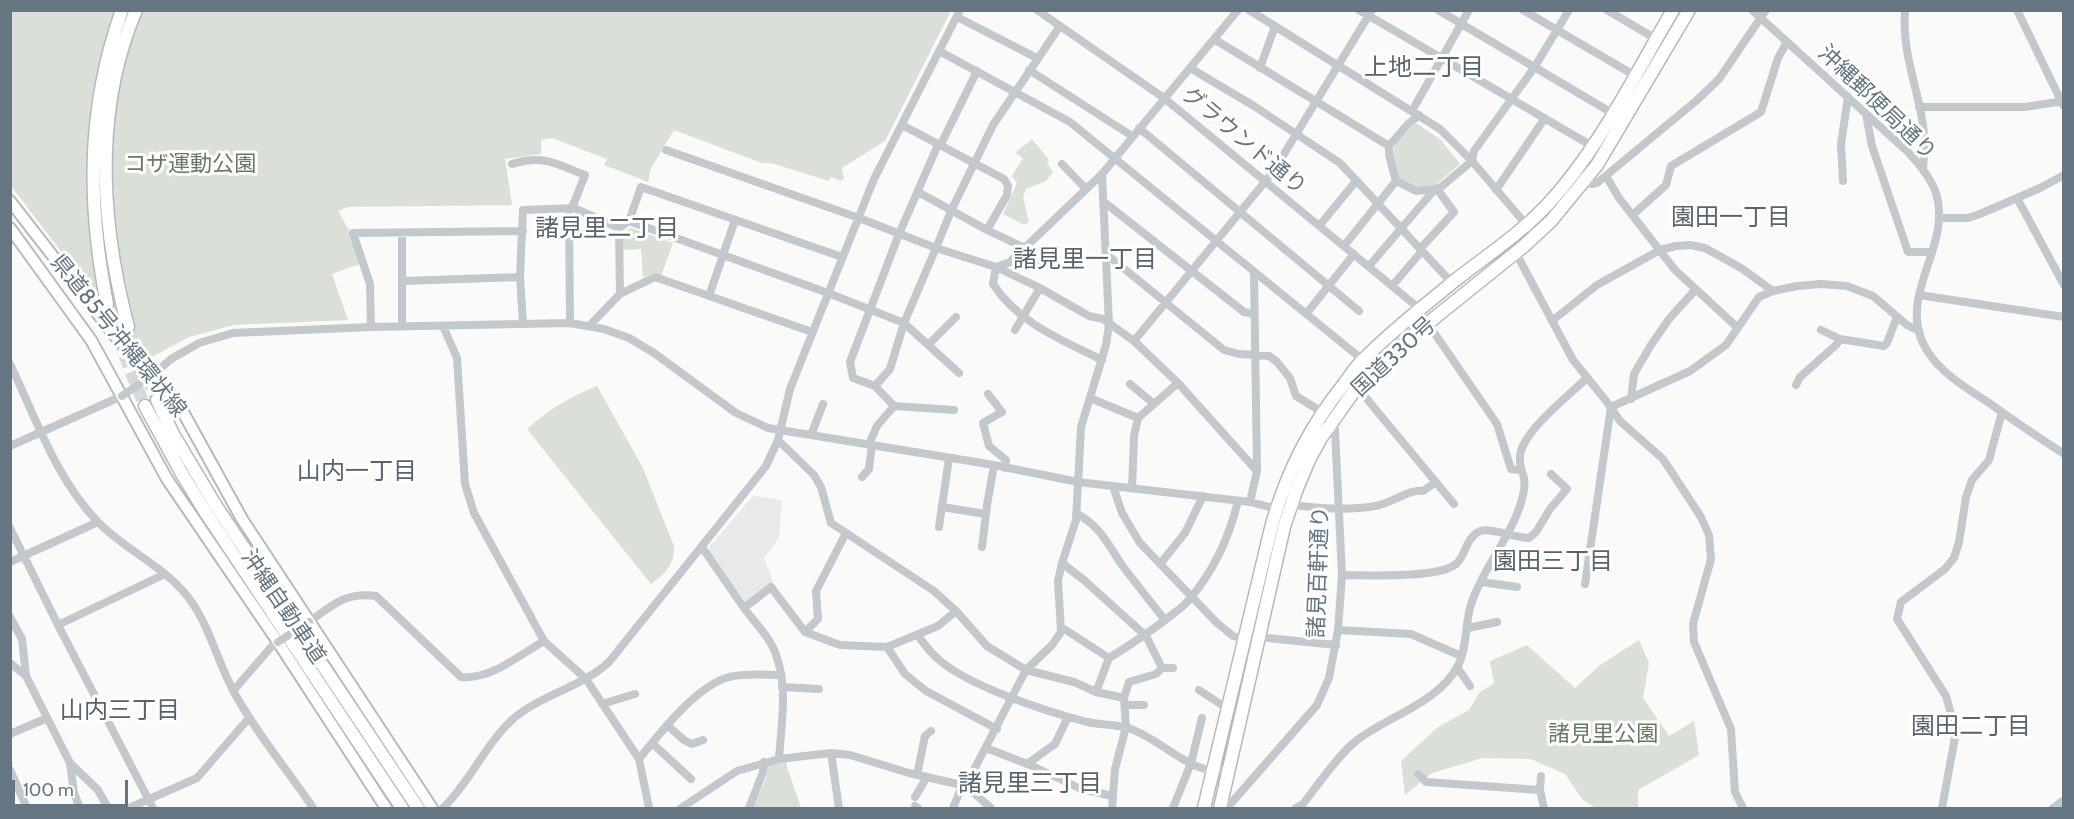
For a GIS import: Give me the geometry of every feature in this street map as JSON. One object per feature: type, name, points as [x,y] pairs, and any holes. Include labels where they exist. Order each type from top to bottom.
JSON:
[{"type":"highway","name":"国道330号","points":[[1220,808],[1294,462],[1321,414],[1363,360],[1419,310],[1526,226],[1580,176],[1597,165],[1641,79],[1656,39],[1673,10]]},
{"type":"highway","name":"国道330号","points":[[1204,808],[1244,639],[1286,508],[1321,438],[1357,387],[1382,362],[1516,253],[1551,221],[1580,176],[1592,146],[1612,113],[1641,79],[1689,10]]},
{"type":"highway","points":[[107,304],[95,221],[93,146],[103,73],[128,12]]},
{"type":"highway","points":[[128,12],[110,108],[106,166],[110,239],[128,327]]},
{"type":"highway","name":"沖縄自動車道","points":[[402,808],[206,513],[182,474],[151,403],[173,434],[210,496],[418,808]]},
{"type":"main road","name":"県道85号沖縄環状線","points":[[10,201],[115,336],[154,374],[178,403],[242,519],[432,808]]},
{"type":"main road","name":"県道85号沖縄環状線","points":[[10,228],[91,340],[167,479],[278,642],[386,808]]},
{"type":"street","name":"グラウンド通り","points":[[1037,10],[1164,98],[1369,266],[1419,310],[1497,424],[1511,469],[1520,470]]},
{"type":"street","points":[[996,267],[1010,262],[1102,174],[1238,10]]},
{"type":"street","points":[[1249,10],[1440,129],[1472,161],[1536,236]]},
{"type":"street","points":[[1359,10],[1370,13],[1441,60],[1592,146]]},
{"type":"street","points":[[1438,10],[1612,113]]},
{"type":"street","points":[[1436,189],[1416,191],[1396,181],[1389,146],[1415,113],[1468,10]]},
{"type":"street","points":[[1523,10],[1641,79]]},
{"type":"street","points":[[1369,266],[1436,189],[1472,161],[1474,151],[1534,68],[1569,10]]},
{"type":"street","points":[[1607,10],[1656,39]]},
{"type":"street","name":"沖縄郵便局通り","points":[[1752,10],[1764,15],[1787,42],[1908,152],[1923,169],[1936,193],[1939,218],[1916,315],[1925,347],[1944,371],[2064,454]]},
{"type":"street","points":[[1905,10],[1907,59],[1919,107],[1924,152],[1923,169]]},
{"type":"street","points":[[1919,107],[2025,107],[2063,103],[2017,10]]},
{"type":"street","points":[[1134,341],[1264,182],[1370,13]]},
{"type":"street","points":[[443,808],[467,781],[493,740],[508,724],[538,702],[586,679],[609,662],[762,473],[778,441],[790,389],[874,179],[958,14],[1037,58]]},
{"type":"street","points":[[1580,176],[1591,184],[1606,176],[1696,101],[1719,79],[1764,15]]},
{"type":"street","points":[[875,386],[890,369],[904,323],[951,211],[993,125],[1060,26]]},
{"type":"street","points":[[1260,68],[1275,26]]},
{"type":"street","points":[[1214,39],[1389,146]]},
{"type":"street","points":[[1637,211],[1666,185],[1671,166],[1761,112],[1776,64],[1787,42]]},
{"type":"street","points":[[939,51],[1071,122],[1113,159],[1363,360]]},
{"type":"street","points":[[1190,68],[1254,106],[1340,163],[1452,283]]},
{"type":"street","points":[[1029,70],[1136,132],[1239,211],[1359,311]]},
{"type":"street","points":[[954,410],[894,406],[875,386],[853,378],[850,362],[899,234],[939,145],[977,71]]},
{"type":"street","points":[[1843,180],[1841,144],[1848,97]]},
{"type":"street","points":[[1865,113],[1872,146],[1908,252],[1932,252]]},
{"type":"street","points":[[1496,190],[1545,118]]},
{"type":"street","points":[[902,125],[1005,179],[1008,186],[1007,195],[987,230]]},
{"type":"street","points":[[666,150],[936,248],[996,267],[1040,288],[1089,316],[1103,319],[1134,341],[1178,383],[1257,471]]},
{"type":"street","points":[[512,164],[542,158],[585,175],[571,208],[570,323]]},
{"type":"street","points":[[1062,164],[1086,189]]},
{"type":"street","points":[[953,808],[960,791],[966,786],[997,729],[1026,670],[1052,645],[1061,632],[1058,580],[1071,540],[1076,513],[1082,427],[1109,324],[1102,174]]},
{"type":"street","points":[[1939,218],[1968,218],[2064,175]]},
{"type":"street","points":[[1606,176],[1619,198],[1675,270],[1738,328]]},
{"type":"street","points":[[1319,226],[1356,180]]},
{"type":"street","points":[[1344,246],[1396,181]]},
{"type":"street","points":[[619,228],[629,221],[641,187],[842,257]]},
{"type":"street","points":[[1392,286],[1454,212],[1436,189]]},
{"type":"street","points":[[918,192],[1025,248],[1040,260]]},
{"type":"street","points":[[2017,198],[2064,285]]},
{"type":"street","points":[[1104,202],[1244,312],[1254,314]]},
{"type":"street","points":[[523,323],[520,246],[523,210],[571,208],[619,228]]},
{"type":"street","points":[[709,296],[735,220]]},
{"type":"street","points":[[629,221],[828,292],[904,323],[959,373]]},
{"type":"street","points":[[619,228],[620,294]]},
{"type":"street","points":[[371,327],[370,284],[352,233],[523,231]]},
{"type":"street","points":[[402,233],[402,327]]},
{"type":"street","points":[[1552,321],[1585,293],[1660,250],[1690,245],[1705,248],[1740,268],[1773,291]]},
{"type":"street","points":[[1516,253],[1573,360],[1620,421],[1663,459],[1701,517],[1709,535],[1711,559],[1693,624],[1694,642],[1731,729],[1735,792],[1743,808]]},
{"type":"street","points":[[1106,254],[1224,350],[1239,354],[1269,356],[1277,362],[1290,378],[1296,396],[1332,425]]},
{"type":"street","points":[[1306,314],[1354,254]]},
{"type":"street","points":[[996,267],[993,284],[1001,296],[1024,318],[1101,360]]},
{"type":"street","points":[[1250,502],[1257,471],[1254,273]]},
{"type":"street","points":[[403,281],[520,277]]},
{"type":"street","points":[[590,325],[620,294],[655,277],[812,332]]},
{"type":"street","points":[[1611,407],[1690,371],[1726,345],[1759,297],[1773,291],[1821,284],[1846,286],[1873,297],[1919,330]]},
{"type":"street","points":[[1015,330],[1040,288]]},
{"type":"street","points":[[1631,399],[1634,374],[1651,345],[1669,319],[1696,289]]},
{"type":"street","points":[[1919,295],[2064,317]]},
{"type":"street","points":[[1821,330],[1840,339],[1884,346],[1897,316]]},
{"type":"street","points":[[928,345],[956,317]]},
{"type":"street","points":[[10,446],[122,396],[185,350],[210,338],[223,335],[255,331],[570,323],[590,325],[617,333],[640,345],[736,413],[759,425],[781,431],[994,465],[1078,482],[1286,508],[1340,510],[1376,506],[1398,499],[1414,490],[1423,491],[1436,482]]},
{"type":"street","points":[[443,326],[457,358],[465,484],[474,513],[544,641],[586,679],[639,759],[649,808]]},
{"type":"street","points":[[1796,385],[1800,377],[1840,339]]},
{"type":"street","points":[[10,364],[58,469],[86,510],[113,537],[165,574],[191,602],[202,620],[233,691],[249,718],[313,808]]},
{"type":"street","points":[[1296,808],[1303,804],[1355,742],[1429,696],[1449,680],[1461,656],[1470,608],[1481,582],[1507,535],[1522,498],[1524,478],[1520,470],[1520,454],[1527,436],[1587,378]]},
{"type":"street","points":[[1131,488],[1134,436],[1138,418],[1178,383]]},
{"type":"street","points":[[1130,384],[1154,404]]},
{"type":"street","points":[[1357,387],[1454,504]]},
{"type":"street","points":[[988,394],[1002,412],[983,423],[989,446],[1006,460],[1005,468]]},
{"type":"street","points":[[1090,398],[1138,418]]},
{"type":"street","points":[[811,435],[823,404]]},
{"type":"street","points":[[862,477],[869,469],[870,445],[877,426],[894,406]]},
{"type":"street","points":[[1585,584],[1611,407]]},
{"type":"street","points":[[1942,808],[1956,732],[1946,696],[1897,619],[1898,610],[1900,602],[1945,569],[1953,558],[1959,542],[1966,497],[1972,480],[1989,460],[2002,412]]},
{"type":"street","name":"諸見百軒通り","points":[[1227,808],[1317,705],[1329,678],[1338,630],[1342,575],[1335,430],[1332,425]]},
{"type":"street","points":[[778,441],[814,475],[821,487],[831,523],[934,591],[956,611],[987,646],[1026,670],[1074,682],[1096,692],[1144,705]]},
{"type":"street","points":[[939,527],[950,458]]},
{"type":"street","points":[[982,547],[994,465]]},
{"type":"street","points":[[1342,575],[1395,575],[1444,570],[1457,563],[1466,544],[1480,531],[1494,530],[1507,535],[1530,538],[1550,509],[1568,489],[1551,474]]},
{"type":"street","points":[[1113,486],[1122,513],[1140,543],[1217,623],[1233,636],[1244,639]]},
{"type":"street","points":[[1160,564],[1185,533],[1203,496]]},
{"type":"street","points":[[1096,692],[1108,658],[1146,636],[1187,602],[1208,575],[1230,530],[1238,501]]},
{"type":"street","points":[[942,507],[986,514]]},
{"type":"street","points":[[1076,513],[1091,522],[1101,532],[1122,564],[1165,620]]},
{"type":"street","points":[[10,562],[98,522]]},
{"type":"street","points":[[10,528],[151,804]]},
{"type":"street","points":[[805,633],[818,619],[816,591],[846,533]]},
{"type":"street","points":[[702,547],[770,642],[777,656],[782,687],[779,759]]},
{"type":"street","points":[[1062,563],[1146,636],[1162,668]]},
{"type":"street","points":[[58,625],[165,574]]},
{"type":"street","points":[[1481,582],[1517,587]]},
{"type":"street","points":[[744,608],[771,587],[805,633],[840,645],[887,647],[938,626],[956,611]]},
{"type":"street","points":[[233,691],[272,646],[340,600],[360,594],[376,596],[461,677],[485,675],[544,641]]},
{"type":"street","points":[[10,617],[22,639],[26,676],[70,763],[98,790],[108,808]]},
{"type":"street","points":[[1468,628],[1497,622]]},
{"type":"street","points":[[1061,627],[1108,658]]},
{"type":"street","points":[[1338,630],[1411,634],[1461,656]]},
{"type":"street","points":[[918,636],[937,658],[957,672],[1013,698],[1099,725],[1126,727],[1145,735],[1191,763],[1213,770],[1228,771]]},
{"type":"street","points":[[1258,637],[1336,645]]},
{"type":"street","points":[[887,647],[905,674],[926,691],[997,729]]},
{"type":"street","points":[[10,663],[26,676]]},
{"type":"street","points":[[1457,667],[1470,686]]},
{"type":"street","points":[[1112,808],[1115,770],[1126,727],[1124,701],[1129,682],[1156,674],[1162,668],[1173,668]]},
{"type":"street","points":[[639,759],[682,708],[715,684],[727,678],[781,675]]},
{"type":"street","points":[[782,687],[819,689]]},
{"type":"street","points":[[1199,690],[1228,709]]},
{"type":"street","points":[[602,704],[635,694]]},
{"type":"street","points":[[1027,764],[1055,744],[1068,717]]},
{"type":"street","points":[[10,734],[47,718]]},
{"type":"street","points":[[129,808],[151,804],[197,778],[249,718]]},
{"type":"street","points":[[1173,808],[1191,763],[1202,718]]},
{"type":"street","points":[[668,726],[692,744],[703,740]]},
{"type":"street","points":[[917,775],[925,736],[931,731]]},
{"type":"street","points":[[652,743],[691,779]]},
{"type":"street","points":[[986,748],[1079,788],[1112,796]]},
{"type":"street","points":[[831,753],[839,808]]},
{"type":"street","points":[[681,808],[737,771],[779,759],[831,753],[850,755],[917,775],[966,786],[990,808]]},
{"type":"street","points":[[748,808],[763,772],[764,762]]},
{"type":"street","points":[[70,763],[74,794],[80,808]]},
{"type":"street","points":[[10,770],[27,808]]},
{"type":"street","points":[[1418,774],[1426,782],[1540,790]]},
{"type":"street","points":[[1541,776],[1540,790],[1544,808]]},
{"type":"street","points":[[916,804],[927,777]]},
{"type":"street","points":[[2053,808],[2064,800]]},
{"type":"shaded area","points":[[753,496],[782,500],[779,538],[764,558],[773,582],[746,603],[710,552],[710,546]]},
{"type":"green space","name":"コザ運動公園","points":[[11,11],[951,11],[885,141],[842,168],[844,178],[841,181],[831,177],[829,181],[771,163],[762,163],[674,130],[651,168],[648,182],[604,165],[607,159],[552,138],[541,140],[541,154],[505,159],[512,205],[348,207],[338,211],[351,234],[360,264],[332,274],[348,320],[234,325],[189,337],[150,358],[96,297],[11,186]]},
{"type":"green space","points":[[1416,123],[1440,139],[1460,164],[1433,187],[1405,183],[1397,174],[1393,163],[1395,145]]},
{"type":"green space","points":[[1032,139],[1049,160],[1047,163],[1053,172],[1046,181],[1026,189],[1023,197],[1029,222],[1024,225],[1003,214],[1017,183],[1012,176],[1023,158],[1015,153]]},
{"type":"green space","points":[[631,228],[673,243],[661,276],[652,274],[643,277],[641,249],[623,250],[623,232]]},
{"type":"green space","points":[[597,386],[643,468],[674,546],[673,558],[668,568],[651,584],[527,429],[560,404]]},
{"type":"green space","name":"諸見里公園","points":[[1639,640],[1649,663],[1643,698],[1669,736],[1694,721],[1699,755],[1638,790],[1638,808],[1595,808],[1582,799],[1565,774],[1531,759],[1483,758],[1432,773],[1405,795],[1401,761],[1438,727],[1469,710],[1479,693],[1494,683],[1490,661],[1527,645],[1575,688],[1600,665]]},
{"type":"green space","points":[[786,758],[801,808],[753,808],[767,774],[767,761]]},
{"type":"tunnel","points":[[107,304],[145,406]]},
{"type":"tunnel","points":[[128,327],[137,356],[157,400]]},
{"type":"district","name":"上地二丁目","points":[[1424,68]]},
{"type":"district","name":"園田一丁目","points":[[1731,218]]},
{"type":"district","name":"諸見里二丁目","points":[[607,229]]},
{"type":"district","name":"諸見里一丁目","points":[[1085,260]]},
{"type":"district","name":"山内一丁目","points":[[357,472]]},
{"type":"district","name":"園田三丁目","points":[[1553,562]]},
{"type":"district","name":"山内三丁目","points":[[120,711]]},
{"type":"district","name":"園田二丁目","points":[[1971,727]]},
{"type":"district","name":"諸見里三丁目","points":[[1030,784]]}]
